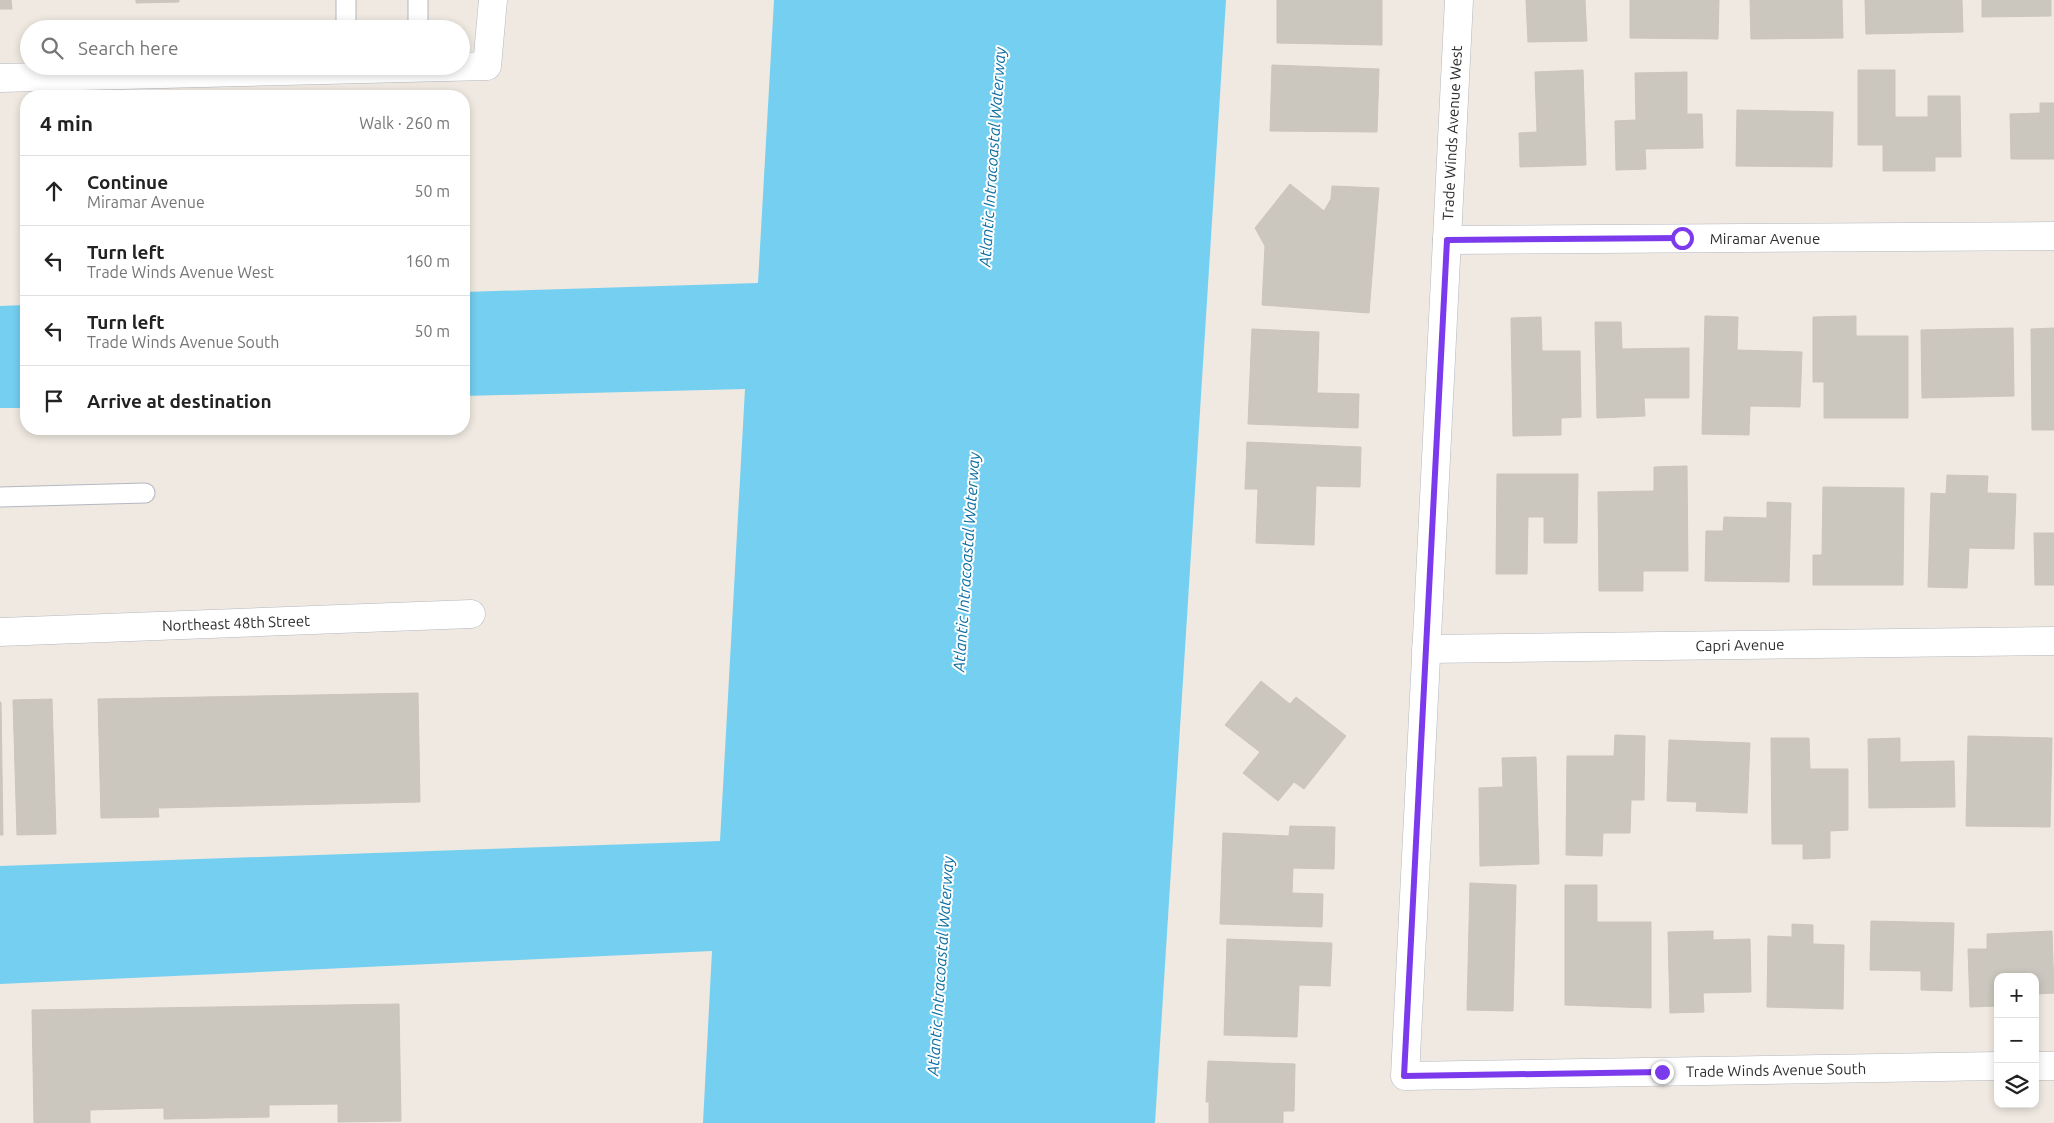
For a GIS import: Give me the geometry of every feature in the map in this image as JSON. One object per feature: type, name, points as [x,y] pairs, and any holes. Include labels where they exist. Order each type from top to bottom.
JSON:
[{"type":"street","points":[[470,66],[487,66],[492,0]]},
{"type":"street","name":"Trade Winds Avenue West","points":[[1404,1076],[1459,0]]},
{"type":"street","points":[[0,78],[104,75]]},
{"type":"street","name":"Miramar Avenue","points":[[1447,240],[2054,236]]},
{"type":"street","name":"Northeast 48th Street","points":[[0,632],[471,614]]},
{"type":"street","name":"Capri Avenue","points":[[1426,649],[2054,641]]},
{"type":"street","name":"Trade Winds Avenue South","points":[[1404,1076],[1994,1066]]},
{"type":"street","points":[[2039,1066],[2054,1066]]},
{"type":"lane","points":[[346,0],[346,20]]},
{"type":"lane","points":[[418,0],[418,20]]},
{"type":"lane","points":[[0,497],[145,493]]},
{"type":"water","name":"Atlantic Intracoastal Waterway","points":[[774,0],[1226,0],[1155,1123],[703,1123],[712,951],[0,984],[0,866],[720,841],[745,389],[470,396],[470,292],[758,283]]},
{"type":"water","points":[[20,305],[20,408],[0,408],[0,306]]},
{"type":"building","points":[[0,0],[11,0],[12,9],[0,9]]},
{"type":"building","points":[[136,0],[179,0],[179,2],[136,3]]},
{"type":"building","points":[[1277,0],[1382,0],[1382,45],[1277,43]]},
{"type":"building","points":[[1526,0],[1585,0],[1587,41],[1528,42]]},
{"type":"building","points":[[1630,0],[1719,0],[1718,39],[1630,38]]},
{"type":"building","points":[[1750,0],[1842,0],[1843,38],[1751,39]]},
{"type":"building","points":[[1865,0],[1962,0],[1963,32],[1866,34]]},
{"type":"building","points":[[1982,0],[2051,0],[2051,16],[1982,17]]},
{"type":"building","points":[[1272,65],[1379,69],[1377,132],[1270,131]]},
{"type":"building","points":[[1583,70],[1586,165],[1520,167],[1519,133],[1537,132],[1535,72]]},
{"type":"building","points":[[1858,70],[1895,70],[1895,117],[1928,117],[1928,96],[1960,96],[1961,157],[1935,157],[1935,171],[1883,171],[1883,145],[1858,145]]},
{"type":"building","points":[[1687,72],[1687,114],[1702,114],[1703,148],[1645,149],[1646,169],[1616,170],[1615,121],[1636,120],[1635,73]]},
{"type":"building","points":[[2040,103],[2054,103],[2054,159],[2011,159],[2010,114],[2040,113]]},
{"type":"building","points":[[1737,110],[1833,112],[1832,167],[1736,166]]},
{"type":"building","points":[[1290,184],[1324,211],[1331,199],[1332,186],[1379,188],[1369,313],[1262,305],[1265,246],[1255,228]]},
{"type":"building","points":[[1705,316],[1738,317],[1737,350],[1802,352],[1800,407],[1750,406],[1749,435],[1702,434]]},
{"type":"building","points":[[1856,316],[1856,336],[1908,336],[1908,418],[1824,418],[1824,382],[1813,382],[1813,317]]},
{"type":"building","points":[[1541,317],[1542,351],[1580,351],[1581,417],[1561,418],[1561,435],[1513,436],[1511,318]]},
{"type":"building","points":[[1595,322],[1621,322],[1622,349],[1689,348],[1689,398],[1644,398],[1645,416],[1597,418]]},
{"type":"building","points":[[2013,328],[2014,396],[1922,398],[1921,330]]},
{"type":"building","points":[[2054,328],[2054,430],[2032,430],[2031,329]]},
{"type":"building","points":[[1252,329],[1319,332],[1317,393],[1359,394],[1358,428],[1248,424]]},
{"type":"building","points":[[1247,442],[1361,447],[1360,487],[1316,486],[1314,545],[1256,543],[1258,489],[1245,489]]},
{"type":"building","points":[[1687,466],[1688,571],[1643,571],[1643,591],[1599,591],[1598,492],[1654,491],[1654,467]]},
{"type":"building","points":[[1497,474],[1578,474],[1577,543],[1544,543],[1544,517],[1528,517],[1527,574],[1496,574]]},
{"type":"building","points":[[1947,475],[1988,476],[1987,493],[2016,494],[2014,549],[1969,548],[1967,588],[1928,587],[1931,493],[1946,494]]},
{"type":"building","points":[[1823,487],[1904,488],[1903,585],[1813,585],[1813,555],[1822,555]]},
{"type":"building","points":[[1767,502],[1791,503],[1789,582],[1705,581],[1706,531],[1723,531],[1724,517],[1767,518]]},
{"type":"building","points":[[2034,533],[2054,533],[2054,585],[2035,585]]},
{"type":"building","points":[[1261,681],[1290,704],[1296,697],[1346,736],[1304,789],[1294,782],[1278,801],[1243,773],[1260,752],[1225,725]]},
{"type":"building","points":[[418,693],[420,802],[158,808],[159,817],[101,818],[98,699]]},
{"type":"building","points":[[52,699],[56,834],[17,835],[13,700]]},
{"type":"building","points":[[1,702],[3,835],[0,835]]},
{"type":"building","points":[[1615,735],[1645,736],[1644,800],[1631,800],[1630,833],[1603,833],[1602,856],[1566,855],[1567,756],[1614,756]]},
{"type":"building","points":[[1968,736],[2052,738],[2050,827],[1966,826]]},
{"type":"building","points":[[1771,738],[1809,738],[1810,769],[1848,769],[1848,830],[1830,831],[1830,858],[1803,859],[1803,844],[1772,844]]},
{"type":"building","points":[[1900,738],[1900,762],[1954,761],[1955,807],[1869,808],[1868,739]]},
{"type":"building","points":[[1669,740],[1750,743],[1747,813],[1696,811],[1697,802],[1667,801]]},
{"type":"building","points":[[1536,757],[1539,864],[1480,866],[1479,788],[1503,787],[1502,758]]},
{"type":"building","points":[[1290,826],[1335,827],[1334,869],[1293,868],[1292,893],[1323,894],[1322,927],[1220,924],[1223,833],[1289,836]]},
{"type":"building","points":[[1470,883],[1516,885],[1513,1011],[1467,1010]]},
{"type":"building","points":[[1565,885],[1597,885],[1597,922],[1651,922],[1651,1008],[1565,1005]]},
{"type":"building","points":[[1871,921],[1954,923],[1952,991],[1921,990],[1921,971],[1870,970]]},
{"type":"building","points":[[1792,924],[1813,925],[1813,944],[1844,945],[1843,1009],[1767,1007],[1768,936],[1792,937]]},
{"type":"building","points":[[1713,931],[1713,940],[1750,939],[1751,992],[1703,993],[1704,1012],[1670,1013],[1668,932]]},
{"type":"building","points":[[2052,931],[2054,993],[2039,994],[2039,973],[1994,973],[1994,1006],[1970,1007],[1968,949],[1987,949],[1987,934]]},
{"type":"building","points":[[1227,939],[1332,943],[1330,986],[1299,985],[1297,1037],[1224,1035]]},
{"type":"building","points":[[399,1004],[401,1121],[338,1122],[338,1104],[269,1105],[269,1117],[164,1119],[164,1108],[90,1110],[90,1123],[34,1123],[32,1010]]},
{"type":"building","points":[[1208,1061],[1295,1064],[1294,1111],[1283,1111],[1283,1123],[1209,1123],[1209,1102],[1206,1102]]},
{"type":"route","points":[[1662,1072],[1404,1076],[1447,240],[1682,238]]}]
